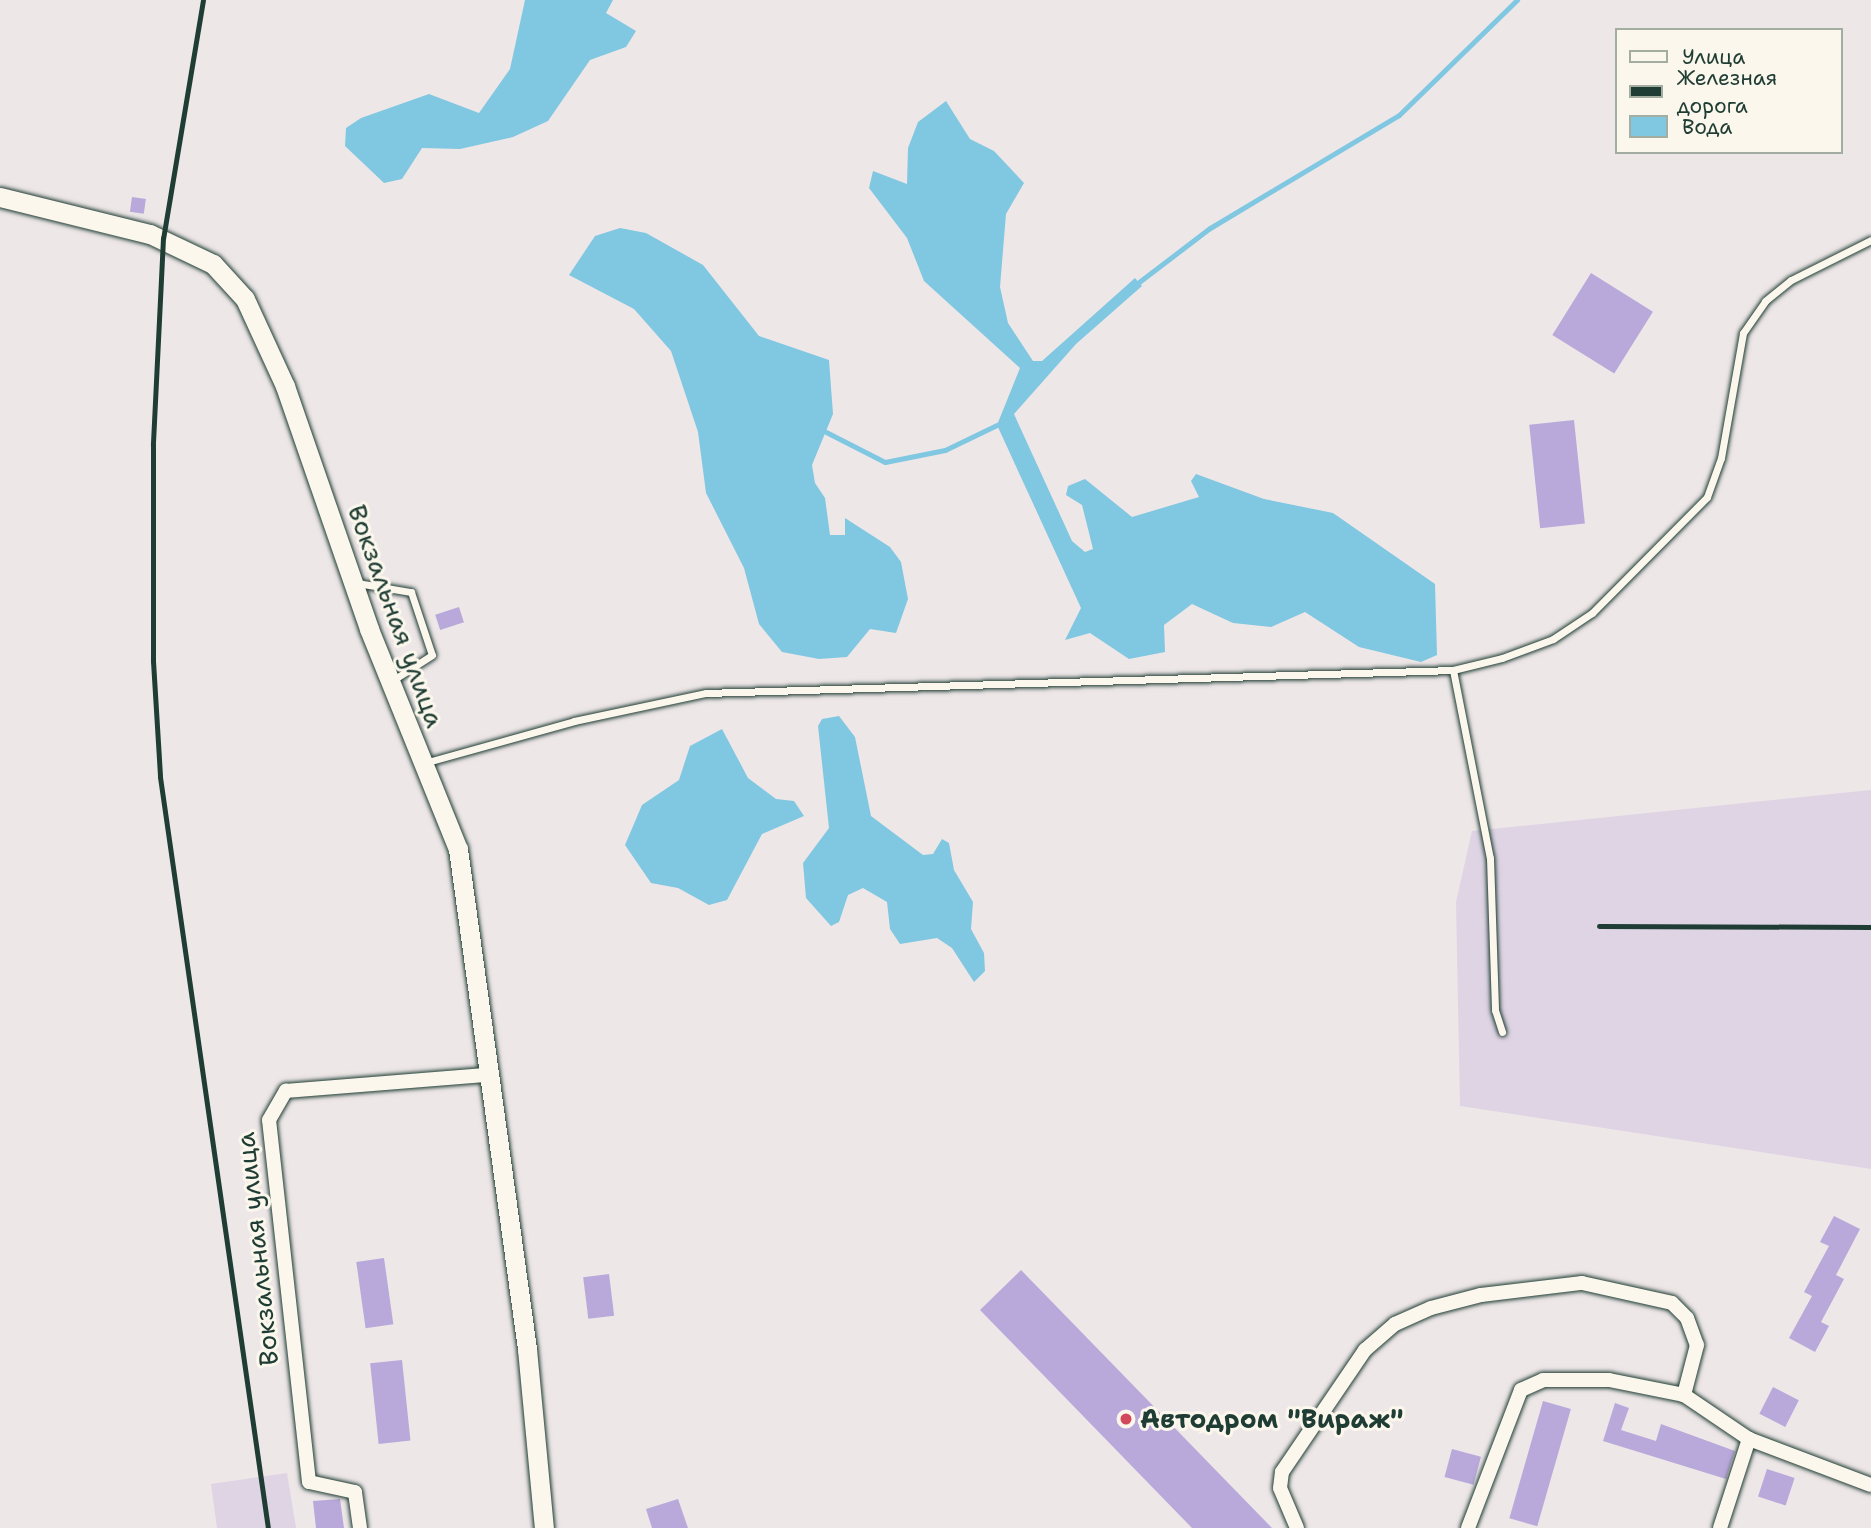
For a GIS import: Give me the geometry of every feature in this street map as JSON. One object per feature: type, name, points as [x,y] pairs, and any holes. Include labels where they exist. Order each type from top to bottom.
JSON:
[{"type":"street","name":"Вокзальная улица","points":[[0,197],[150,234],[213,264],[245,299],[285,386],[389,682],[458,849],[487,1075],[527,1349],[544,1528]]},
{"type":"street","name":"Вокзальная улица","points":[[360,1528],[355,1493],[309,1482],[269,1121],[286,1091],[487,1075]]},
{"type":"street","points":[[1297,1528],[1280,1488],[1282,1472],[1365,1350],[1395,1324],[1432,1308],[1480,1295],[1582,1283],[1672,1303],[1687,1318],[1697,1345],[1684,1395]]},
{"type":"street","points":[[1468,1528],[1521,1390],[1543,1380],[1609,1380],[1684,1395],[1749,1439],[1871,1485]]},
{"type":"street","points":[[1720,1528],[1749,1439]]},
{"type":"lane","points":[[424,763],[574,721],[706,693],[1453,670],[1553,639],[1591,613],[1707,497],[1721,458],[1743,333],[1765,300],[1791,280],[1871,240]]},
{"type":"lane","points":[[355,582],[411,592],[432,655],[389,682]]},
{"type":"lane","points":[[1453,670],[1490,858],[1495,1010],[1502,1032]]},
{"type":"shaded area","points":[[1871,790],[1871,1169],[1460,1106],[1456,902],[1472,831]]},
{"type":"shaded area","points":[[287,1473],[296,1528],[217,1528],[211,1484]]},
{"type":"water","points":[[525,0],[613,0],[606,13],[636,31],[626,47],[590,60],[548,121],[513,137],[460,149],[422,148],[402,179],[384,183],[345,146],[346,128],[361,118],[429,94],[479,113],[510,69]]},
{"type":"water","points":[[946,101],[970,139],[994,151],[1024,183],[1006,214],[1000,287],[1008,323],[1033,361],[1042,361],[1135,278],[1142,286],[1076,344],[1014,414],[1072,541],[1085,552],[1093,549],[1082,505],[1066,495],[1068,486],[1085,479],[1132,517],[1199,497],[1191,481],[1196,474],[1264,499],[1333,513],[1435,584],[1437,655],[1421,662],[1359,647],[1305,612],[1271,627],[1233,623],[1192,604],[1164,625],[1165,652],[1129,659],[1090,633],[1065,640],[1081,608],[997,425],[1020,368],[924,281],[907,238],[869,188],[873,171],[907,184],[908,148],[918,122]]},
{"type":"water","points":[[620,228],[646,233],[703,265],[759,336],[829,360],[833,414],[812,465],[815,483],[825,498],[830,535],[845,535],[845,518],[890,547],[901,562],[908,599],[896,633],[870,629],[847,657],[819,659],[782,652],[759,624],[744,568],[706,493],[698,432],[671,351],[634,309],[569,275],[595,236]]},
{"type":"water","points":[[839,716],[855,737],[871,816],[923,855],[933,854],[942,839],[949,843],[954,870],[973,902],[971,929],[984,953],[985,971],[974,982],[952,948],[937,938],[900,944],[890,929],[887,902],[863,888],[848,895],[839,922],[831,926],[806,898],[803,863],[829,828],[818,726],[822,719]]},
{"type":"water","points":[[722,729],[748,778],[776,799],[794,801],[804,816],[762,834],[727,900],[709,905],[678,888],[651,883],[625,845],[642,805],[679,780],[690,746]]},
{"type":"building","points":[[132,197],[146,199],[144,214],[130,212]]},
{"type":"building","points":[[1591,273],[1653,312],[1614,374],[1552,335]]},
{"type":"building","points":[[1574,420],[1585,523],[1540,528],[1529,425]]},
{"type":"building","points":[[459,607],[464,622],[440,630],[435,615]]},
{"type":"building","points":[[1834,1216],[1860,1229],[1836,1275],[1844,1279],[1821,1322],[1829,1326],[1815,1352],[1789,1338],[1812,1296],[1804,1292],[1829,1246],[1820,1242]]},
{"type":"building","points":[[384,1258],[393,1324],[366,1328],[356,1262]]},
{"type":"building","name":"Автодром \"Вираж\"","points":[[1021,1270],[1272,1528],[1192,1528],[980,1310]]},
{"type":"building","points":[[609,1274],[614,1316],[588,1319],[583,1277]]},
{"type":"building","points":[[402,1360],[410,1441],[379,1444],[370,1363]]},
{"type":"building","points":[[1773,1387],[1799,1400],[1785,1427],[1759,1414]]},
{"type":"building","points":[[1543,1401],[1571,1409],[1537,1526],[1509,1518]]},
{"type":"building","points":[[1615,1403],[1629,1408],[1621,1430],[1656,1441],[1661,1424],[1735,1451],[1726,1479],[1603,1441]]},
{"type":"building","points":[[1452,1449],[1481,1457],[1473,1485],[1444,1477]]},
{"type":"building","points":[[1767,1469],[1795,1478],[1786,1506],[1758,1497]]},
{"type":"building","points":[[340,1499],[344,1528],[316,1528],[313,1501]]},
{"type":"building","points":[[678,1499],[688,1528],[652,1528],[646,1509]]},
{"type":"waterway","points":[[1139,282],[1210,228],[1399,115],[1517,0]]},
{"type":"waterway","points":[[826,432],[885,462],[945,450],[997,425]]},
{"type":"railway","points":[[203,0],[163,238],[153,445],[153,661],[160,777],[268,1528]]},
{"type":"railway","points":[[1599,926],[1871,927]]},
{"type":"place","name":"Автодром \"Вираж\"","points":[[1126,1419]]}]
